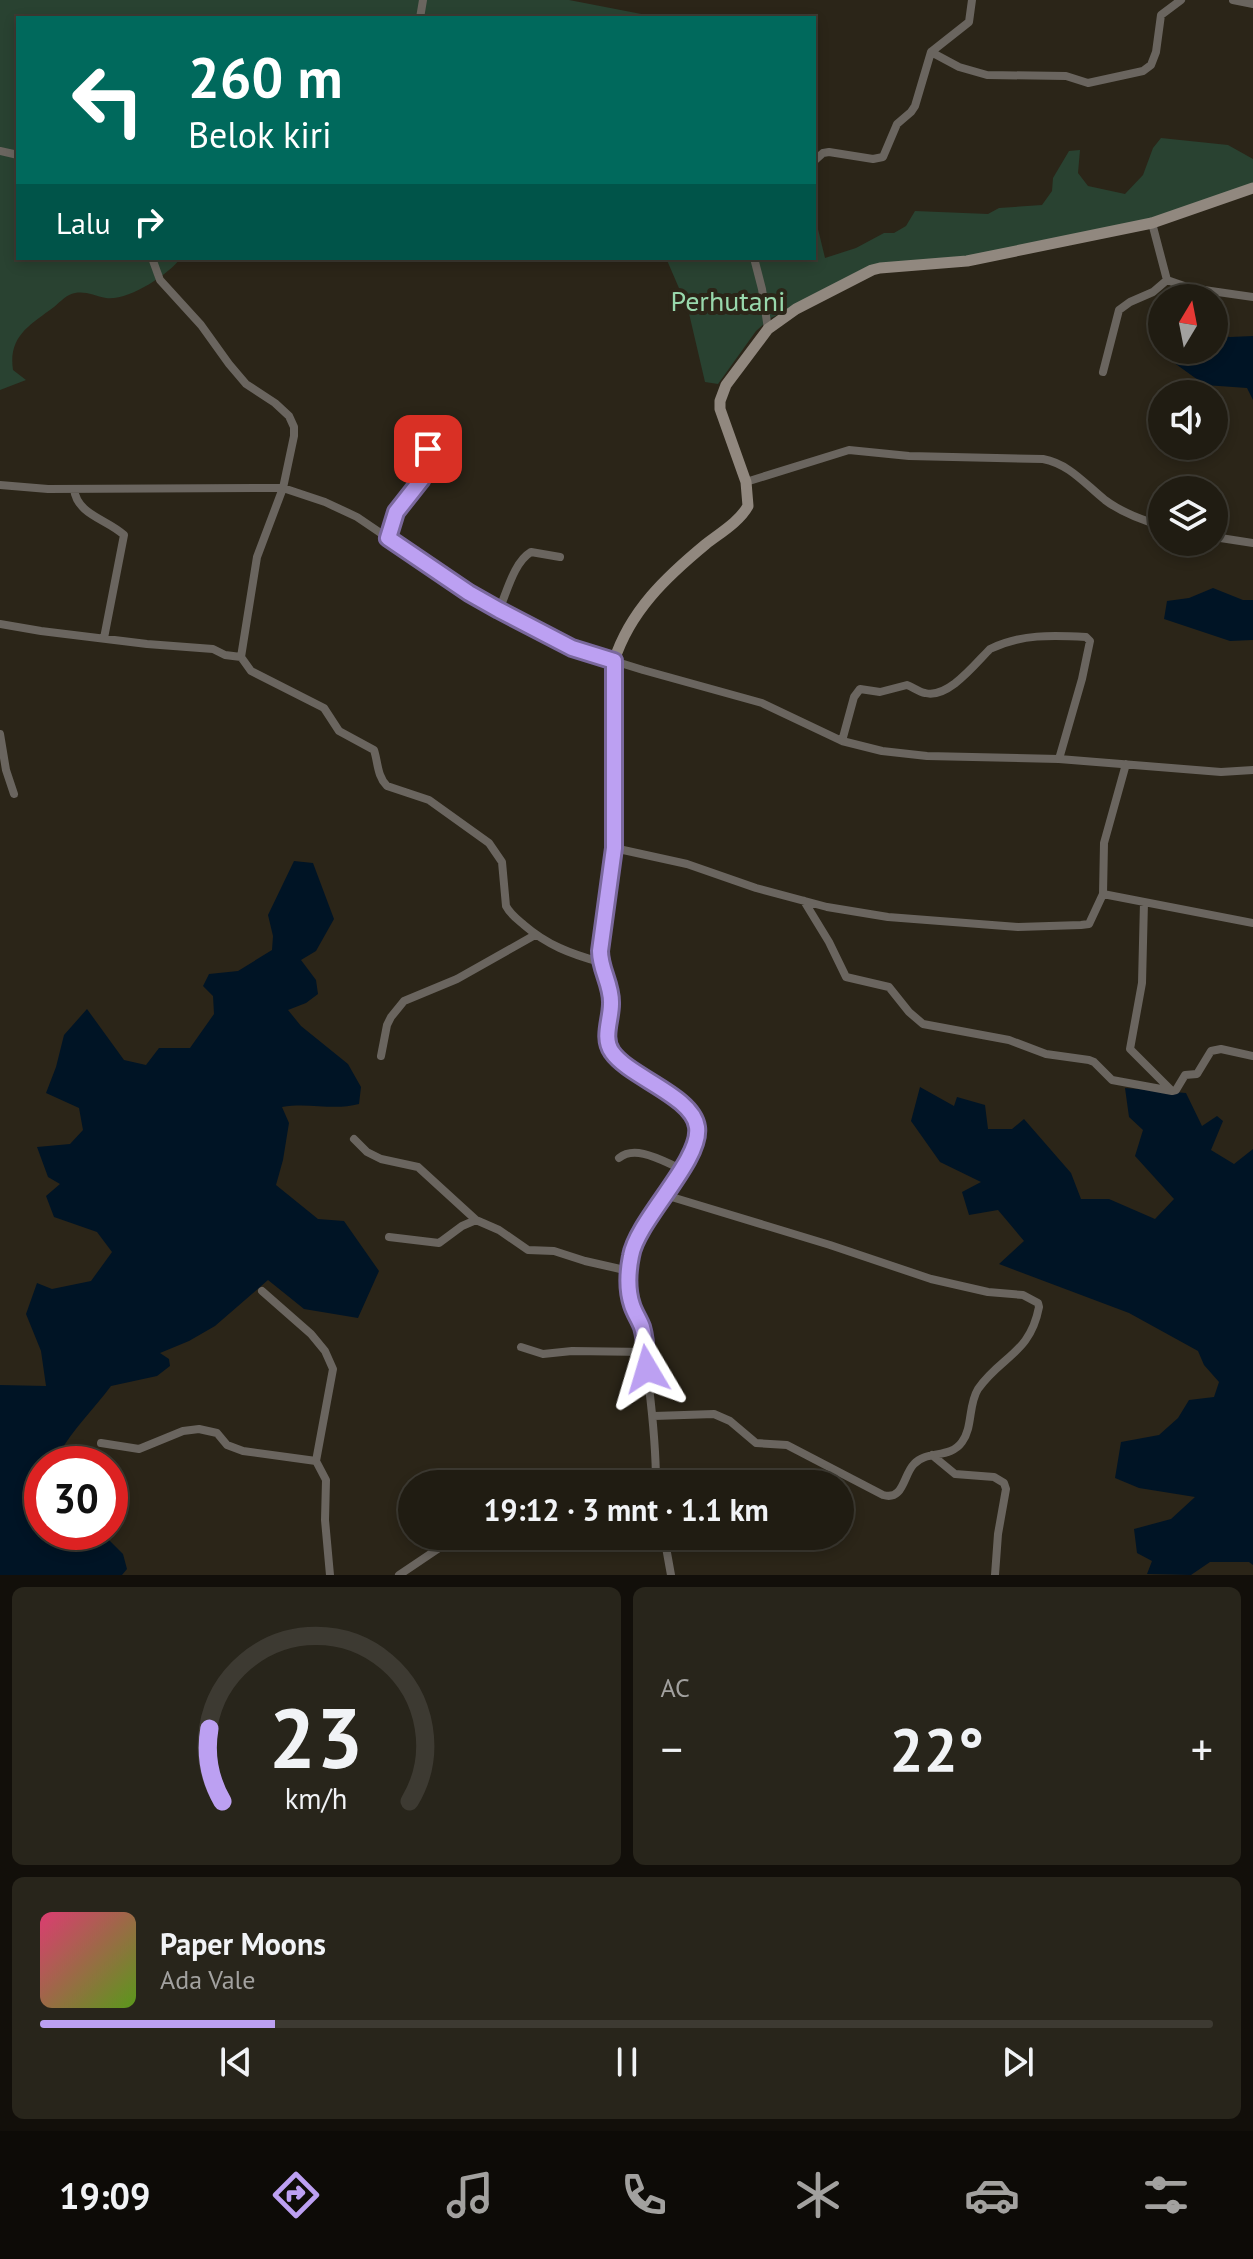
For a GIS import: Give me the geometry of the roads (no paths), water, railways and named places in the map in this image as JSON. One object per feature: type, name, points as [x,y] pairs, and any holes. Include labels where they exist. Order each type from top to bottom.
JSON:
[{"type":"street","points":[[816,159],[829,152],[873,159],[883,157],[897,124],[915,106],[931,52],[969,22],[972,0]]},
{"type":"street","points":[[931,52],[959,67],[987,75],[1066,76],[1084,83],[1115,78],[1143,71],[1151,65],[1161,15],[1181,0]]},
{"type":"street","points":[[1233,0],[1253,4]]},
{"type":"street","points":[[656,1470],[654,1416],[646,1352],[642,1327],[632,1304],[631,1253],[637,1237],[682,1169],[697,1135],[695,1119],[686,1108],[614,1055],[607,1035],[611,991],[600,962],[614,848],[614,661],[621,640],[647,598],[665,578],[745,512],[748,506],[746,482],[720,409],[726,385],[768,329],[796,309],[880,268],[967,261],[1152,223],[1253,188]]},
{"type":"street","points":[[1152,223],[1167,280]]},
{"type":"street","points":[[153,260],[160,280],[201,325],[246,384],[275,403],[292,421],[294,436],[283,488],[257,557],[241,657],[251,671],[324,708],[339,731],[374,750],[382,782],[387,786],[429,800],[489,843],[502,862],[506,906],[535,935],[570,954],[600,962]]},
{"type":"street","points":[[755,260],[768,329]]},
{"type":"street","points":[[1167,280],[1190,288],[1253,297]]},
{"type":"street","points":[[1103,372],[1119,310],[1153,292],[1167,280]]},
{"type":"street","points":[[388,538],[396,512],[422,479],[428,449]]},
{"type":"street","points":[[746,482],[849,450],[909,456],[1043,459],[1062,464],[1106,500],[1148,521]]},
{"type":"street","points":[[0,485],[74,489],[283,488],[344,511],[469,593],[572,648],[762,703],[842,741],[871,749],[903,755],[1059,759],[1221,772],[1253,770]]},
{"type":"street","points":[[74,489],[80,507],[124,535],[104,638]]},
{"type":"street","points":[[1228,539],[1253,543]]},
{"type":"street","points":[[499,610],[527,554],[560,557]]},
{"type":"street","points":[[0,624],[147,644],[213,649],[225,655],[241,657]]},
{"type":"street","points":[[842,741],[854,697],[860,689],[880,692],[907,685],[922,693],[939,693],[949,688],[997,646],[1035,635],[1086,637],[1090,641],[1082,679],[1059,759]]},
{"type":"street","points":[[0,734],[14,794]]},
{"type":"street","points":[[614,848],[687,864],[756,888],[803,900],[888,917],[1018,927],[1089,924],[1103,894],[1104,843],[1126,764]]},
{"type":"street","points":[[1103,894],[1253,923]]},
{"type":"street","points":[[803,900],[846,977],[889,987],[923,1024],[1009,1040],[1046,1054],[1089,1060],[1112,1080],[1172,1091],[1176,1090],[1185,1075],[1197,1074],[1211,1051],[1221,1049],[1253,1056]]},
{"type":"street","points":[[1144,902],[1142,983],[1130,1049],[1172,1091]]},
{"type":"street","points":[[381,1056],[387,1025],[404,1001],[457,979],[535,935]]},
{"type":"street","points":[[354,1139],[367,1152],[381,1159],[418,1167],[476,1220],[499,1230],[528,1250],[554,1251],[629,1271]]},
{"type":"street","points":[[619,1158],[625,1152],[635,1152],[682,1169]]},
{"type":"street","points":[[654,1416],[714,1414],[730,1421],[756,1443],[787,1445],[888,1497],[900,1491],[919,1458],[945,1453],[961,1444],[976,1394],[1029,1338],[1039,1307],[1034,1299],[1023,1295],[959,1287],[665,1195]]},
{"type":"street","points":[[389,1237],[439,1243],[476,1220]]},
{"type":"street","points":[[262,1291],[311,1334],[332,1362],[333,1377],[316,1461],[326,1480],[325,1520],[330,1575]]},
{"type":"street","points":[[521,1347],[543,1354],[572,1351],[646,1352]]},
{"type":"street","points":[[101,1443],[139,1449],[183,1431],[199,1429],[217,1433],[227,1445],[243,1451],[316,1461]]},
{"type":"street","points":[[932,1455],[955,1474],[994,1477],[1004,1483],[1006,1489],[995,1575]]},
{"type":"street","points":[[399,1575],[436,1550]]},
{"type":"street","points":[[667,1550],[671,1575]]},
{"type":"water","points":[[1253,336],[1253,400],[1247,388],[1228,387],[1228,380],[1198,380],[1176,364],[1228,364],[1228,337]]},
{"type":"water","points":[[1213,588],[1243,600],[1253,600],[1253,640],[1230,641],[1164,619],[1167,601],[1189,598]]},
{"type":"water","points":[[294,861],[313,863],[334,919],[316,951],[301,960],[316,980],[318,994],[288,1010],[301,1026],[348,1064],[361,1087],[359,1104],[282,1107],[289,1123],[276,1185],[318,1219],[344,1221],[379,1271],[358,1318],[304,1309],[268,1280],[215,1326],[160,1353],[169,1359],[170,1366],[157,1376],[111,1386],[64,1446],[24,1446],[24,1550],[119,1550],[127,1569],[122,1575],[0,1575],[0,1385],[46,1386],[41,1351],[26,1314],[37,1283],[52,1289],[91,1281],[112,1252],[97,1232],[54,1217],[46,1196],[60,1184],[48,1177],[37,1147],[70,1144],[83,1130],[79,1108],[46,1093],[64,1035],[87,1009],[124,1060],[146,1065],[159,1048],[190,1048],[214,1014],[213,996],[203,986],[209,974],[238,971],[272,950],[273,936],[268,915]]},
{"type":"water","points":[[920,1087],[954,1106],[957,1097],[985,1105],[988,1129],[1012,1129],[1024,1119],[1071,1173],[1081,1199],[1109,1199],[1155,1219],[1174,1199],[1135,1156],[1143,1130],[1129,1117],[1125,1088],[1186,1093],[1202,1126],[1217,1116],[1223,1121],[1211,1150],[1234,1164],[1253,1149],[1253,1565],[1249,1562],[1210,1562],[1191,1575],[1147,1574],[1152,1561],[1137,1553],[1134,1529],[1171,1519],[1195,1497],[1139,1488],[1115,1478],[1121,1442],[1159,1435],[1178,1418],[1189,1400],[1214,1397],[1219,1382],[1204,1365],[1198,1351],[1129,1313],[999,1264],[1024,1241],[998,1210],[969,1215],[962,1192],[981,1182],[940,1162],[911,1121]]},
{"type":"park label","name":"Perhutani","points":[[728,300]]}]
